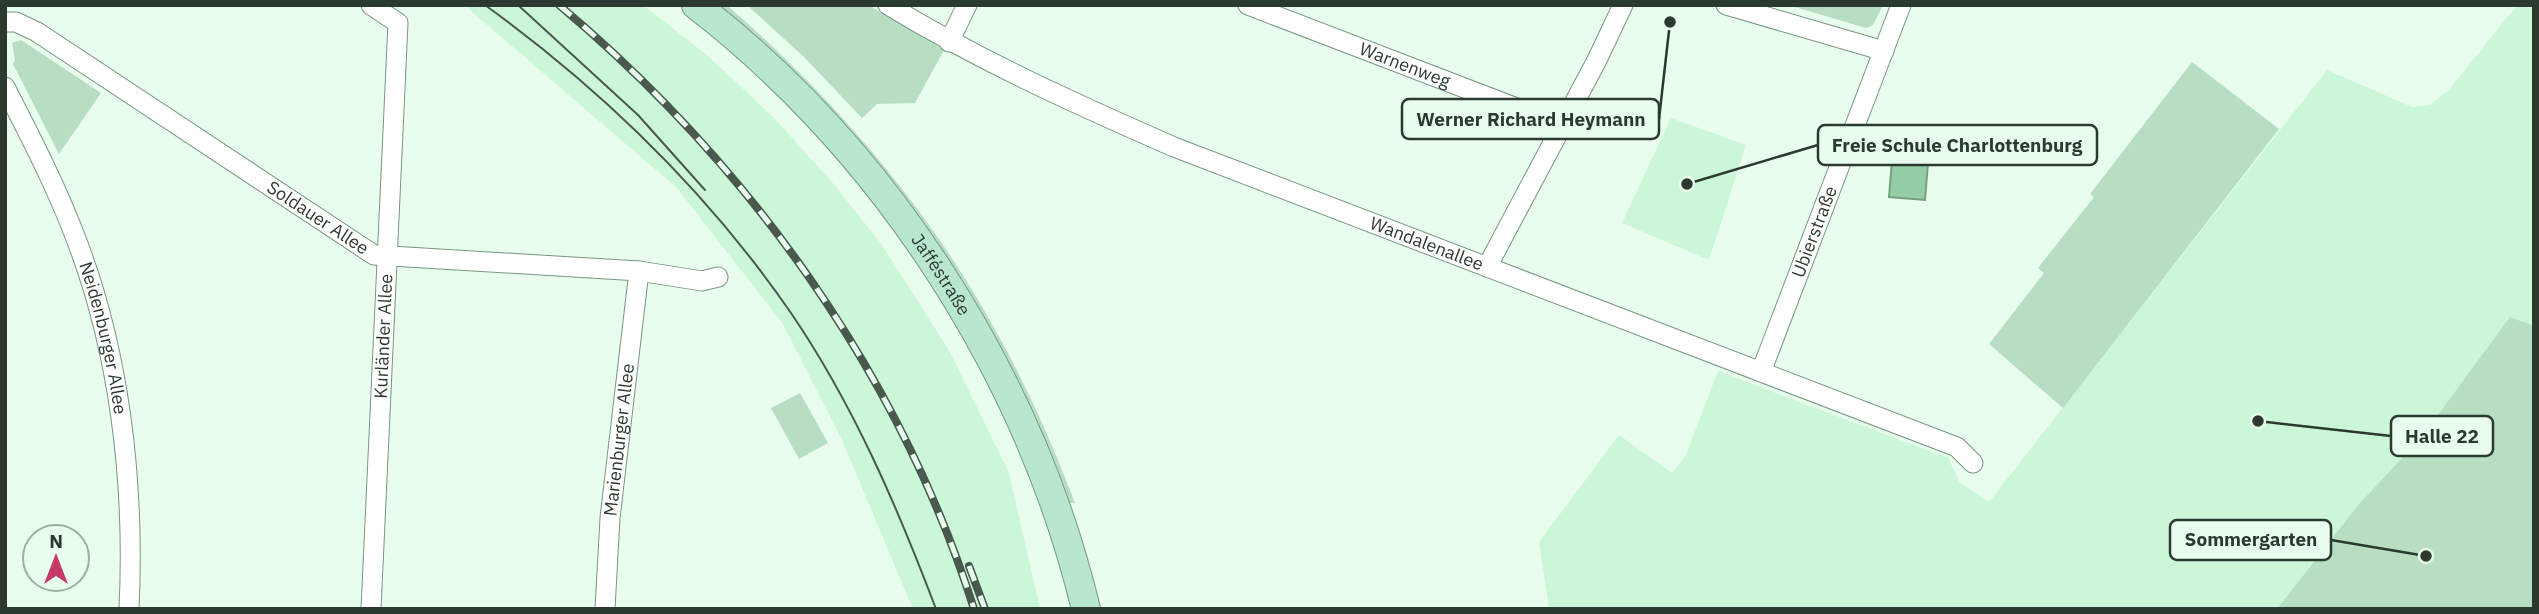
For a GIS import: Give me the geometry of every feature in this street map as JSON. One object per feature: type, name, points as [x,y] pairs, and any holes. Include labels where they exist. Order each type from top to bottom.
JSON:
[{"type":"main road","name":"Jafféstraße","points":[[696,5],[757,57],[826,127],[874,182],[944,279],[992,361],[1025,430],[1060,519],[1086,609]]},
{"type":"street","name":"Kurländer Allee","points":[[371,5],[398,23],[371,609]]},
{"type":"street","name":"Wandalenallee","points":[[888,5],[949,42],[1056,96],[1174,147],[1957,447],[1973,463]]},
{"type":"street","points":[[949,42],[967,5]]},
{"type":"street","name":"Warnenweg","points":[[1248,5],[1561,125]]},
{"type":"street","points":[[1487,267],[1623,5]]},
{"type":"street","points":[[1726,5],[1884,51]]},
{"type":"street","name":"Ubierstraße","points":[[1761,372],[1901,5]]},
{"type":"street","name":"Soldauer Allee","points":[[5,22],[16,22],[37,32],[374,256],[639,271],[702,281],[718,277]]},
{"type":"street","name":"Neidenburger Allee","points":[[5,87],[74,233],[103,325],[121,418],[130,573],[129,609]]},
{"type":"street","name":"Marienburger Allee","points":[[605,609],[610,518],[639,271]]},
{"type":"shaded area","points":[[464,5],[643,5],[708,56],[774,118],[832,182],[882,245],[950,352],[1009,473],[1040,609],[913,609],[842,440],[783,324],[677,188]]},
{"type":"shaded area","points":[[719,5],[728,6],[787,60],[840,115],[889,172],[934,232],[1011,359],[1045,429],[1075,503],[1070,503],[1042,431],[1009,362],[971,294],[929,230],[882,168],[832,110],[777,55]]},
{"type":"shaded area","points":[[747,5],[868,5],[944,50],[915,103],[877,104],[862,118],[804,57]]},
{"type":"shaded area","points":[[1788,5],[1883,5],[1873,25],[1866,28]]},
{"type":"shaded area","points":[[2517,5],[2534,5],[2534,609],[1549,609],[1539,542],[1619,435],[1672,473],[1686,455],[1718,371],[1948,458],[1960,483],[1989,502],[2327,70],[2412,107],[2430,105],[2449,90]]},
{"type":"shaded area","points":[[21,40],[101,93],[59,154],[13,64],[15,60],[12,43]]},
{"type":"shaded area","points":[[2192,62],[2279,129],[2063,408],[1989,344],[2044,273],[2038,268],[2094,197],[2090,194]]},
{"type":"shaded area","points":[[1671,118],[1746,145],[1709,260],[1622,223]]},
{"type":"shaded area","points":[[1894,136],[1930,139],[1925,200],[1889,197]]},
{"type":"shaded area","points":[[2510,317],[2534,326],[2534,609],[2277,609],[2360,503],[2421,438]]},
{"type":"shaded area","points":[[800,393],[828,443],[799,459],[771,408]]},
{"type":"tram line","points":[[485,5],[571,72],[612,108],[689,186],[759,269],[791,313],[854,419],[906,532],[936,609]]},
{"type":"tram line","points":[[518,5],[638,115],[705,190]]},
{"type":"railway","points":[[559,5],[628,67],[693,133],[754,203],[809,278],[860,356],[904,437],[942,522],[974,609]]},
{"type":"railway","points":[[969,566],[985,609]]},
{"type":"place","name":"Werner Richard Heymann","points":[[1670,22]]},
{"type":"place","name":"Freie Schule Charlottenburg","points":[[1687,184]]},
{"type":"place","name":"Halle 22","points":[[2258,421]]},
{"type":"place","name":"Sommergarten","points":[[2426,556]]}]
